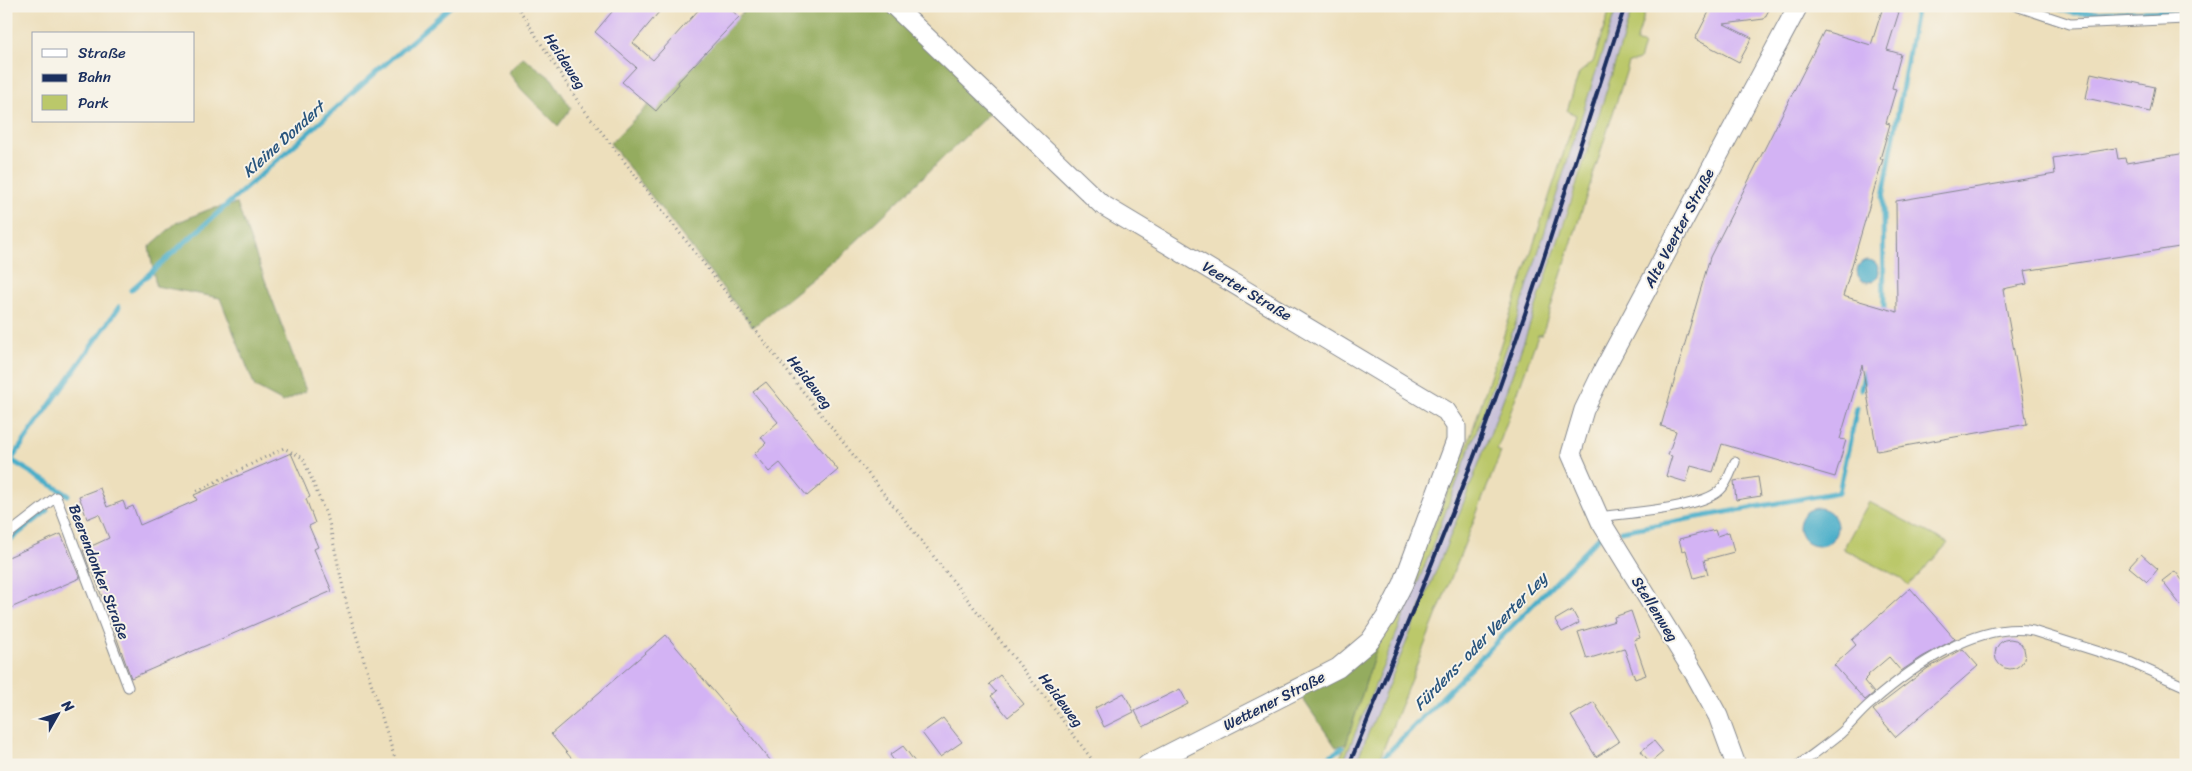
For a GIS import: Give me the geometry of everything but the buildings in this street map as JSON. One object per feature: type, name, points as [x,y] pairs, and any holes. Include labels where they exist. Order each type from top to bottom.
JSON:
[{"type":"street","name":"Veerter Straße","points":[[894,6],[1101,204],[1446,411],[1456,426],[1456,441],[1403,584],[1386,618]]},
{"type":"street","name":"Alte Veerter Straße","points":[[1571,454],[1584,410],[1602,373],[1798,6]]},
{"type":"street","name":"Stellenweg","points":[[1571,454],[1599,517],[1718,716],[1736,765]]},
{"type":"street","name":"Wettener Straße","points":[[1147,765],[1338,668],[1370,641],[1386,618]]},
{"type":"lane","points":[[2016,6],[2070,24],[2186,18]]},
{"type":"lane","points":[[1599,517],[1690,504],[1714,496],[1722,489],[1735,462]]},
{"type":"lane","name":"Beerendonker Straße","points":[[6,536],[56,497],[128,687]]},
{"type":"lane","points":[[1799,765],[1840,734],[1869,704],[1914,668],[1959,644],[1996,631],[2019,628],[2033,631],[2125,660],[2186,687]]},
{"type":"path","name":"Heideweg","points":[[517,6],[579,103],[610,144],[1048,701],[1096,765]]},
{"type":"path","points":[[197,491],[284,448],[303,458],[329,522],[347,606],[397,765]]},
{"type":"shaded area","points":[[1617,6],[1633,6],[1529,328],[1486,446],[1355,765],[1342,765],[1428,558],[1481,419],[1516,322]]},
{"type":"green space","points":[[749,6],[894,6],[997,106],[846,251],[753,327],[610,143]]},
{"type":"green space","points":[[1611,6],[1617,6],[1516,322],[1481,419],[1428,558],[1342,765],[1337,765],[1346,744],[1378,644],[1406,591],[1469,441],[1576,115],[1567,111],[1579,73],[1593,62]]},
{"type":"green space","points":[[1633,6],[1647,6],[1636,42],[1644,45],[1639,60],[1629,63],[1542,335],[1538,335],[1497,450],[1501,452],[1377,765],[1355,765],[1422,606],[1506,391],[1563,227]]},
{"type":"green space","points":[[523,57],[552,79],[571,108],[558,126],[522,90],[508,72]]},
{"type":"green space","points":[[237,204],[306,391],[283,402],[255,387],[220,298],[156,286],[149,247],[176,223],[210,209]]},
{"type":"green space","points":[[1869,502],[1948,543],[1908,585],[1901,578],[1843,549]]},
{"type":"green space","points":[[1378,644],[1346,744],[1336,747],[1300,695]]},
{"type":"water","points":[[1868,260],[1876,263],[1879,271],[1876,279],[1868,282],[1860,279],[1857,271],[1860,263]]},
{"type":"water","points":[[1818,508],[1831,514],[1837,527],[1831,540],[1818,546],[1805,540],[1799,527],[1805,514]]},
{"type":"waterway","name":"Kleine Dondert","points":[[131,290],[451,6]]},
{"type":"waterway","name":"Fürdens- oder Veerter Ley","points":[[1884,313],[1883,197],[1917,6]]},
{"type":"waterway","name":"Fürdens- oder Veerter Ley","points":[[2052,6],[2071,13],[2186,11]]},
{"type":"waterway","name":"Kleine Dondert","points":[[68,495],[11,460],[119,307]]},
{"type":"waterway","name":"Fürdens- oder Veerter Ley","points":[[1861,389],[1865,370]]},
{"type":"waterway","name":"Fürdens- oder Veerter Ley","points":[[1621,531],[1839,492],[1857,408]]},
{"type":"waterway","name":"Kleine Dondert","points":[[6,543],[47,511]]},
{"type":"waterway","name":"Fürdens- oder Veerter Ley","points":[[1378,763],[1600,536]]},
{"type":"waterway","name":"Fürdens- oder Veerter Ley","points":[[1317,765],[1342,748]]},
{"type":"railway","points":[[1349,765],[1437,551],[1487,422],[1541,267],[1625,6]]}]
